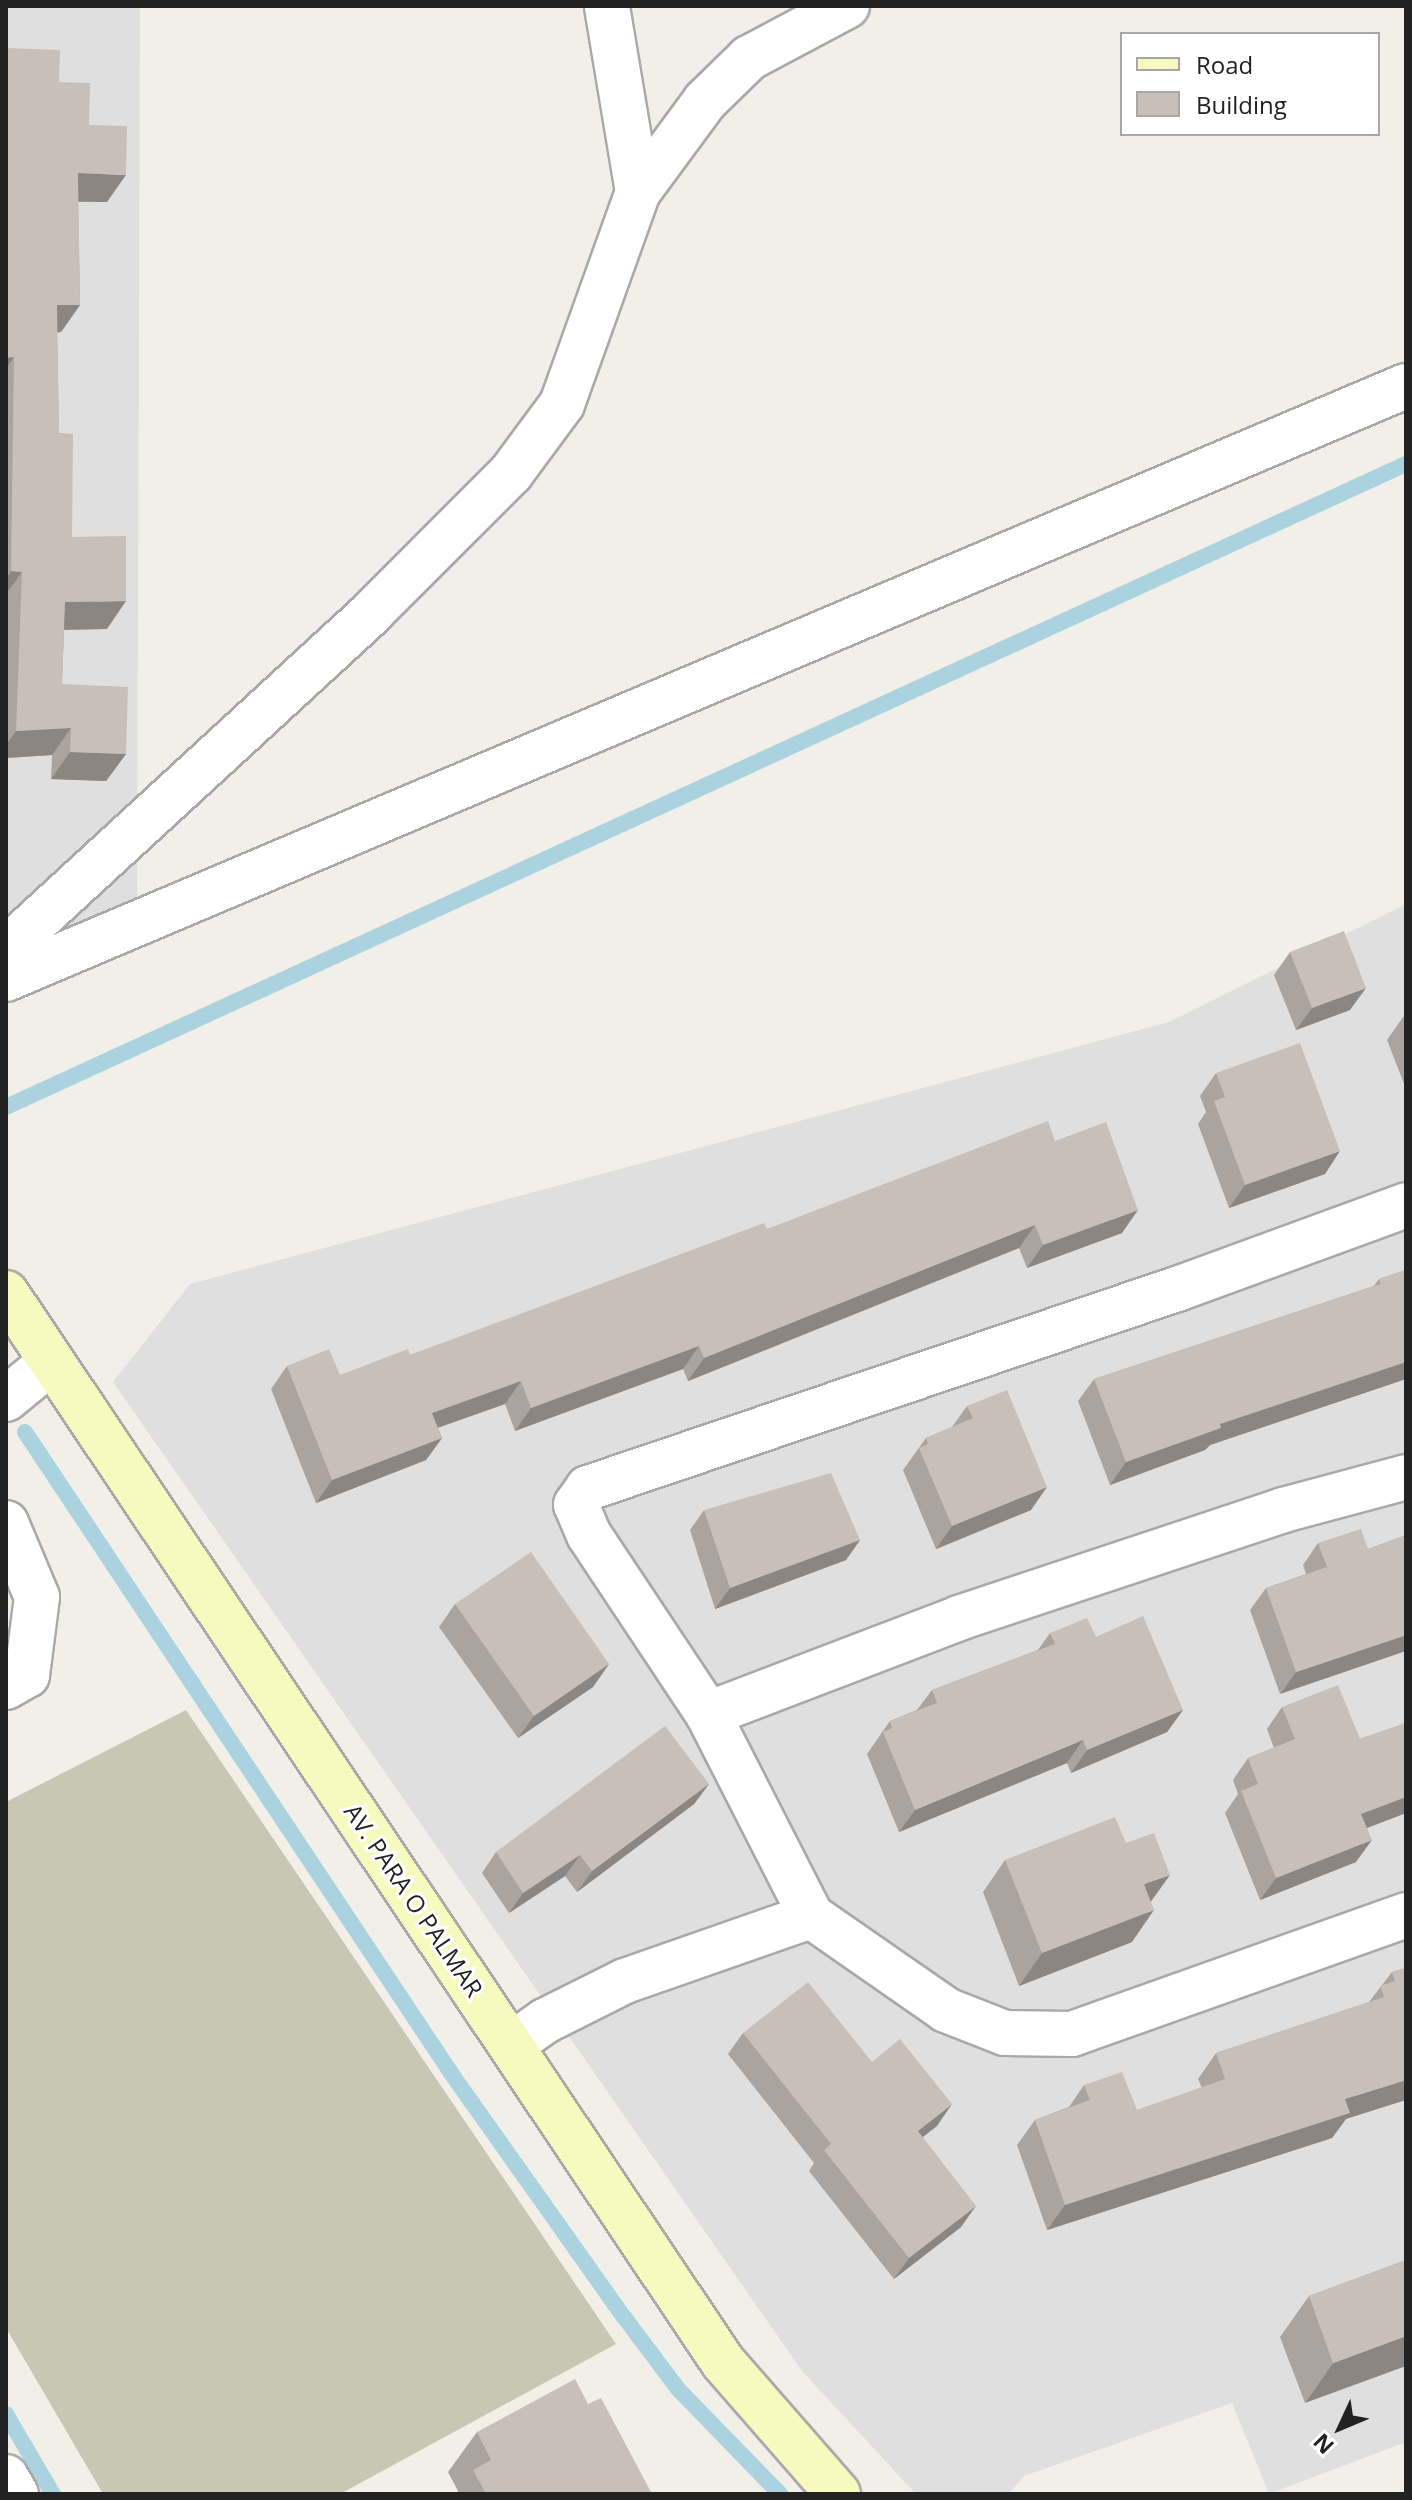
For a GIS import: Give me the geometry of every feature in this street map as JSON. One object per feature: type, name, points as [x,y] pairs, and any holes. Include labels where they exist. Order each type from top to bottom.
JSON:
[{"type":"main road","name":"AV. PARA O PALMAR","points":[[6,1293],[723,2362],[838,2494]]},
{"type":"street","points":[[607,6],[638,192]]},
{"type":"street","points":[[6,949],[372,612],[511,473],[562,404],[638,192],[705,101],[749,58],[847,6]]},
{"type":"street","points":[[6,979],[1406,386]]},
{"type":"street","points":[[1406,1205],[1177,1289],[588,1488],[576,1505],[589,1535],[708,1714],[811,1916],[946,2010],[1005,2033],[1072,2034],[1406,1915]]},
{"type":"street","points":[[6,1399],[51,1362]]},
{"type":"street","points":[[708,1714],[973,1613],[1283,1510],[1406,1477]]},
{"type":"street","points":[[6,1523],[37,1597],[27,1675],[6,1687]]},
{"type":"street","points":[[511,2045],[545,2021],[625,1981],[811,1916]]},
{"type":"street","points":[[6,2477],[16,2494]]},
{"type":"shaded area","points":[[6,6],[140,6],[137,909],[6,958]]},
{"type":"shaded area","points":[[1406,904],[1406,2442],[1269,2494],[1232,2403],[1024,2476],[1008,2494],[916,2494],[802,2371],[113,1382],[190,1284],[1169,1022]]},
{"type":"shaded area","points":[[186,1710],[616,2344],[340,2494],[103,2494],[6,2328],[6,1802]]},
{"type":"building","points":[[6,48],[60,50],[59,82],[90,83],[89,125],[127,126],[126,175],[78,173],[80,305],[57,305],[59,433],[73,434],[72,537],[126,536],[126,601],[65,602],[62,684],[128,687],[126,754],[70,752],[71,728],[16,731],[22,572],[11,571],[14,357],[6,358]]},
{"type":"building","points":[[1344,931],[1366,988],[1312,1008],[1290,952]]},
{"type":"building","points":[[1300,1043],[1340,1151],[1245,1185],[1214,1101],[1225,1097],[1216,1073]]},
{"type":"building","points":[[1048,1121],[1055,1141],[1106,1122],[1138,1210],[1043,1245],[1035,1225],[704,1358],[699,1346],[531,1408],[521,1381],[432,1413],[442,1438],[332,1480],[287,1366],[329,1349],[340,1375],[408,1349],[410,1355],[764,1223],[767,1229]]},
{"type":"building","points":[[1406,1270],[1406,1362],[1220,1424],[1221,1428],[1126,1462],[1094,1379],[1381,1284],[1379,1279]]},
{"type":"building","points":[[1007,1390],[1047,1487],[952,1526],[919,1448],[928,1444],[926,1438],[973,1418],[967,1406]]},
{"type":"building","points":[[831,1473],[860,1540],[730,1588],[704,1510]]},
{"type":"building","points":[[1361,1529],[1368,1549],[1406,1535],[1406,1635],[1296,1672],[1266,1588],[1327,1567],[1318,1543]]},
{"type":"building","points":[[531,1552],[609,1664],[534,1716],[455,1604]]},
{"type":"building","points":[[1143,1616],[1183,1710],[1087,1750],[1083,1740],[915,1810],[883,1732],[892,1728],[890,1721],[937,1703],[932,1690],[1055,1644],[1050,1633],[1087,1618],[1096,1637]]},
{"type":"building","points":[[1338,1685],[1360,1739],[1406,1723],[1406,1797],[1361,1814],[1372,1840],[1276,1878],[1241,1791],[1258,1784],[1248,1758],[1295,1739],[1282,1707]]},
{"type":"building","points":[[665,1726],[709,1784],[592,1871],[580,1855],[523,1893],[496,1852]]},
{"type":"building","points":[[1115,1817],[1126,1843],[1154,1833],[1170,1875],[1144,1884],[1154,1910],[1042,1953],[1005,1860]]},
{"type":"building","points":[[1406,1968],[1406,2080],[1345,2099],[1350,2113],[1065,2205],[1035,2120],[1090,2100],[1084,2085],[1122,2072],[1137,2110],[1225,2079],[1216,2053],[1384,1997],[1380,1986],[1395,1981],[1392,1972]]},
{"type":"building","points":[[808,1982],[872,2062],[900,2039],[952,2104],[918,2131],[976,2206],[909,2258],[824,2150],[831,2144],[743,2033]]},
{"type":"building","points":[[1406,2260],[1406,2336],[1333,2363],[1309,2296]]},
{"type":"building","points":[[575,2379],[588,2404],[601,2398],[652,2494],[486,2494],[473,2470],[491,2460],[477,2432]]},
{"type":"waterway","points":[[6,1107],[1406,464]]},
{"type":"waterway","points":[[25,1432],[451,2073],[624,2317],[678,2389],[780,2494]]},
{"type":"waterway","points":[[6,2414],[53,2494]]}]
